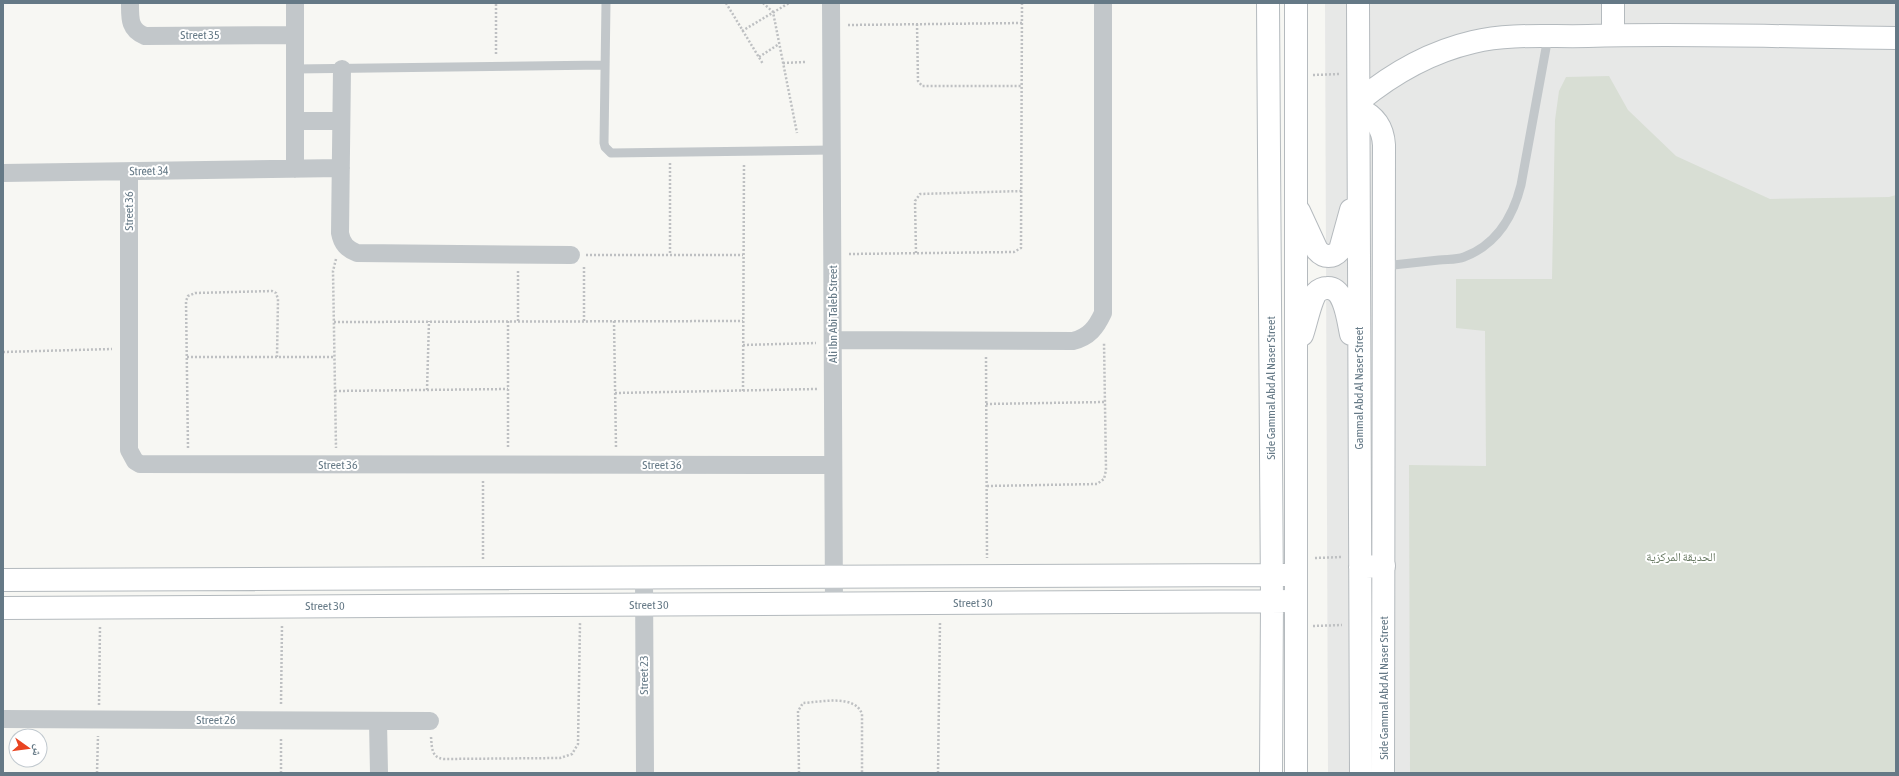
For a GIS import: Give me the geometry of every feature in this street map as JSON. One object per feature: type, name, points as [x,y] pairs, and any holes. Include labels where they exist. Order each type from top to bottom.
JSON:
[{"type":"main road","name":"Side Gammal Abd Al Naser Street","points":[[1268,3],[1272,575],[1271,773]]},
{"type":"main road","points":[[1296,3],[1296,773]]},
{"type":"main road","name":"Gammal Abd Al Naser Street","points":[[1358,3],[1361,773]]},
{"type":"main road","points":[[1613,3],[1613,35]]},
{"type":"main road","points":[[1359,105],[1388,78],[1404,69],[1449,49],[1491,38],[1613,35],[1896,38]]},
{"type":"main road","name":"Side Gammal Abd Al Naser Street","points":[[1359,105],[1377,122],[1384,137],[1383,773]]},
{"type":"main road","points":[[1296,204],[1317,250],[1324,255],[1332,256],[1336,254],[1341,246],[1358,179]]},
{"type":"main road","points":[[1296,356],[1315,296],[1319,290],[1330,288],[1337,291],[1342,297],[1359,365]]},
{"type":"main road","points":[[1360,562],[1384,566]]},
{"type":"main road","points":[[3,580],[1272,575],[1296,567]]},
{"type":"main road","name":"Street 30","points":[[3,608],[1296,601]]},
{"type":"street","name":"Street 35","points":[[130,3],[132,26],[135,30],[145,36],[295,35]]},
{"type":"street","points":[[295,3],[295,169]]},
{"type":"street","name":"Ali Ibn Abi Taleb Street","points":[[831,3],[834,604]]},
{"type":"street","points":[[833,341],[1072,341],[1083,338],[1092,332],[1103,313],[1103,3]]},
{"type":"street","points":[[342,69],[340,233],[346,247],[357,254],[571,255]]},
{"type":"street","points":[[295,121],[342,121]]},
{"type":"street","name":"Street 34","points":[[3,174],[341,168]]},
{"type":"street","name":"Street 36","points":[[129,172],[129,450],[135,461],[146,465],[833,465]]},
{"type":"street","name":"Street 23","points":[[644,577],[645,773]]},
{"type":"street","name":"Street 26","points":[[3,720],[430,721]]},
{"type":"street","points":[[378,721],[379,773]]},
{"type":"lane","points":[[606,3],[604,142],[607,151],[614,154],[832,150]]},
{"type":"lane","points":[[1384,266],[1463,257],[1485,245],[1495,237],[1507,222],[1516,204],[1521,185],[1548,37]]},
{"type":"lane","points":[[295,69],[605,65]]},
{"type":"path","points":[[496,3],[496,67]]},
{"type":"path","points":[[726,3],[763,64]]},
{"type":"path","points":[[763,3],[773,12],[797,133]]},
{"type":"path","points":[[742,30],[789,3]]},
{"type":"path","points":[[832,254],[1017,252],[1022,245],[1022,3]]},
{"type":"path","points":[[831,25],[1022,23]]},
{"type":"path","points":[[917,24],[918,81],[922,86],[1022,86]]},
{"type":"path","points":[[759,57],[779,44]]},
{"type":"path","points":[[783,63],[805,62]]},
{"type":"path","points":[[1296,75],[1359,74]]},
{"type":"path","points":[[743,391],[744,151]]},
{"type":"path","points":[[670,152],[670,255]]},
{"type":"path","points":[[916,253],[915,201],[920,194],[1022,191]]},
{"type":"path","points":[[336,465],[334,261],[339,253],[346,247]]},
{"type":"path","points":[[518,255],[518,321]]},
{"type":"path","points":[[584,321],[584,255],[743,255]]},
{"type":"path","points":[[188,465],[186,301],[188,296],[193,294],[272,291],[276,293],[278,299],[277,357]]},
{"type":"path","points":[[987,486],[1097,484],[1101,482],[1106,470],[1103,313]]},
{"type":"path","points":[[427,390],[429,321]]},
{"type":"path","points":[[508,321],[508,465]]},
{"type":"path","points":[[614,321],[616,465]]},
{"type":"path","points":[[334,322],[743,321]]},
{"type":"path","points":[[743,344],[833,341]]},
{"type":"path","points":[[986,341],[988,576]]},
{"type":"path","points":[[3,352],[129,348]]},
{"type":"path","points":[[187,357],[334,357]]},
{"type":"path","points":[[335,391],[508,389]]},
{"type":"path","points":[[615,393],[833,389]]},
{"type":"path","points":[[986,404],[1105,402]]},
{"type":"path","points":[[482,465],[484,578]]},
{"type":"path","points":[[1296,567],[1360,562]]},
{"type":"path","points":[[938,773],[941,603]]},
{"type":"path","points":[[430,721],[432,751],[440,759],[560,758],[572,754],[578,744],[580,605]]},
{"type":"path","points":[[281,773],[282,606]]},
{"type":"path","points":[[98,773],[100,607]]},
{"type":"path","points":[[1296,627],[1360,624]]},
{"type":"path","points":[[799,773],[798,711],[800,705],[803,703],[849,701],[858,705],[862,714],[862,773]]},
{"type":"shaded area","name":"الحديقة المركزية","points":[[1325,3],[1896,3],[1896,773],[1328,773]]},
{"type":"green space","name":"الحديقة المركزية","points":[[1609,76],[1628,110],[1676,156],[1770,199],[1889,197],[1896,195],[1896,773],[1410,773],[1409,465],[1486,466],[1485,331],[1456,328],[1456,279],[1552,279],[1555,120],[1559,91],[1566,77]]}]
